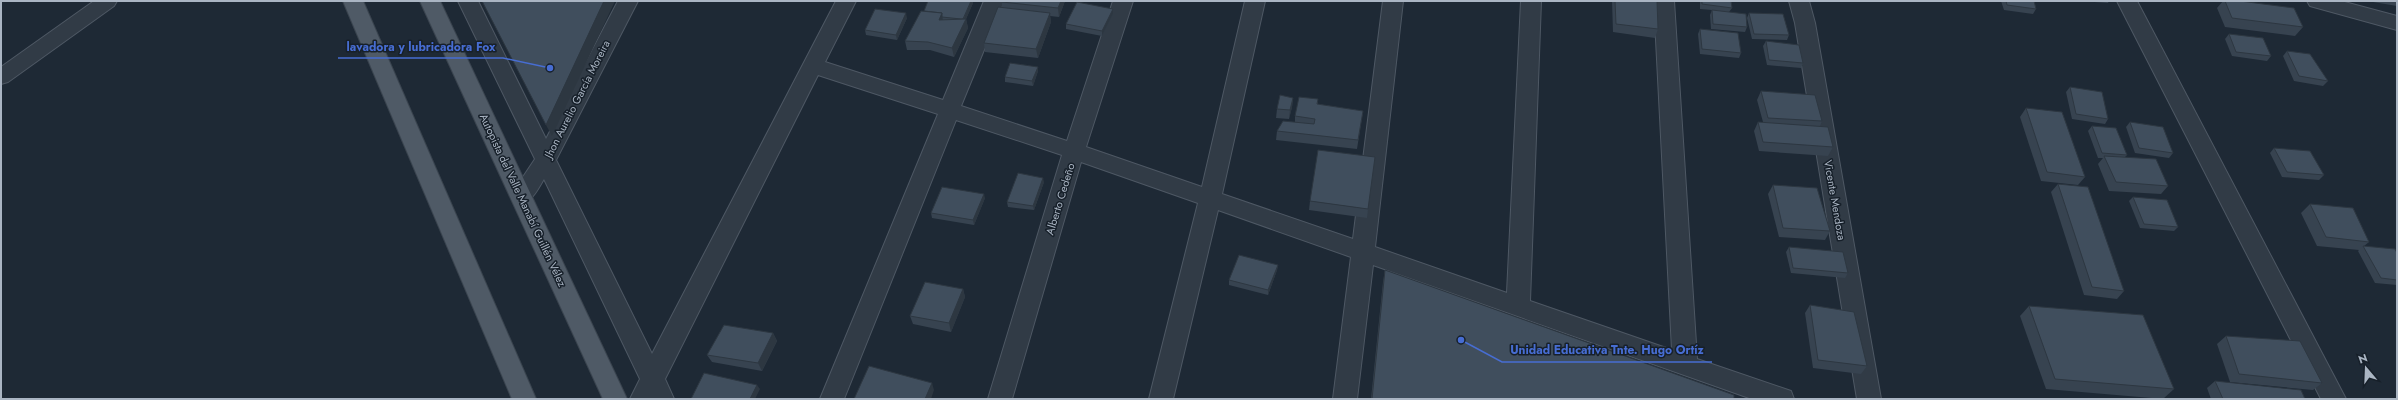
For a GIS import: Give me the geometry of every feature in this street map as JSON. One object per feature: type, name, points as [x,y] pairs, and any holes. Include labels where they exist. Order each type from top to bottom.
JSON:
[{"type":"main road","points":[[353,1],[524,399]]},
{"type":"main road","name":"Autopista del Valle Manabí Guillén Vélez","points":[[430,1],[522,196],[615,399]]},
{"type":"street","points":[[1,77],[107,1]]},
{"type":"street","points":[[468,1],[545,161],[652,393]]},
{"type":"street","name":"Jhon Aurelio García Moreira","points":[[522,196],[545,161],[628,1]]},
{"type":"street","points":[[652,393],[846,1]]},
{"type":"street","points":[[832,399],[994,1]]},
{"type":"street","name":"Alberto Cedeño","points":[[1000,399],[1074,151],[1123,1]]},
{"type":"street","points":[[1161,399],[1210,199],[1255,1]]},
{"type":"street","points":[[1345,399],[1393,1]]},
{"type":"street","points":[[1518,308],[1531,1]]},
{"type":"street","points":[[1664,1],[1686,366]]},
{"type":"street","name":"Vicente Mendoza","points":[[1799,1],[1805,22],[1869,399]]},
{"type":"street","points":[[2127,1],[2334,399]]},
{"type":"street","points":[[2317,1],[2397,23]]},
{"type":"street","points":[[814,66],[1074,151],[1518,308],[1782,399]]},
{"type":"building","points":[[482,1],[604,1],[546,125]]},
{"type":"building","points":[[928,1],[971,1],[963,19],[961,19],[942,17],[942,13],[924,11]]},
{"type":"building","points":[[1002,1],[1061,1],[1058,8]]},
{"type":"building","points":[[1615,1],[1657,1],[1658,29],[1616,24]]},
{"type":"building","points":[[1702,1],[1731,1],[1732,8],[1702,4]]},
{"type":"building","points":[[2006,1],[2034,1],[2036,9],[2007,5]]},
{"type":"building","points":[[2225,1],[2240,1],[2294,8],[2303,27],[2232,18]]},
{"type":"building","points":[[1077,2],[1113,9],[1102,31],[1066,24]]},
{"type":"building","points":[[998,7],[1050,13],[1036,49],[984,43]]},
{"type":"building","points":[[875,9],[906,13],[896,35],[865,30]]},
{"type":"building","points":[[1712,10],[1746,14],[1747,27],[1713,24]]},
{"type":"building","points":[[921,11],[942,13],[939,20],[966,19],[952,48],[928,42],[905,41]]},
{"type":"building","points":[[1749,13],[1783,14],[1789,35],[1754,34]]},
{"type":"building","points":[[1700,29],[1738,33],[1741,53],[1702,49]]},
{"type":"building","points":[[2229,34],[2263,38],[2271,56],[2236,52]]},
{"type":"building","points":[[1766,41],[1799,45],[1803,63],[1769,60]]},
{"type":"building","points":[[2287,51],[2310,54],[2328,81],[2299,76]]},
{"type":"building","points":[[1010,63],[1038,67],[1032,81],[1005,77]]},
{"type":"building","points":[[2070,87],[2102,92],[2108,119],[2076,114]]},
{"type":"building","points":[[1761,91],[1815,95],[1822,121],[1768,118]]},
{"type":"building","points":[[1280,95],[1293,98],[1290,110],[1277,109]]},
{"type":"building","points":[[1299,97],[1318,99],[1317,104],[1363,111],[1358,140],[1277,131],[1283,121],[1314,124],[1315,119],[1295,116]]},
{"type":"building","points":[[2026,108],[2062,112],[2085,177],[2047,172]]},
{"type":"building","points":[[1758,122],[1828,127],[1833,147],[1763,142]]},
{"type":"building","points":[[2130,122],[2163,127],[2173,153],[2139,148]]},
{"type":"building","points":[[2092,126],[2116,128],[2127,155],[2102,153]]},
{"type":"building","points":[[2274,148],[2310,151],[2324,175],[2287,172]]},
{"type":"building","points":[[1318,150],[1375,157],[1368,209],[1310,201]]},
{"type":"building","points":[[2104,156],[2156,159],[2168,186],[2116,182]]},
{"type":"building","points":[[1018,173],[1043,178],[1033,206],[1007,202]]},
{"type":"building","points":[[2058,184],[2088,187],[2124,291],[2092,287]]},
{"type":"building","points":[[1773,185],[1817,188],[1830,231],[1783,228]]},
{"type":"building","points":[[942,187],[984,194],[973,220],[931,213]]},
{"type":"building","points":[[2133,197],[2167,200],[2178,227],[2144,224]]},
{"type":"building","points":[[2310,204],[2353,208],[2369,242],[2326,237]]},
{"type":"building","points":[[2363,246],[2395,249],[2397,253],[2397,280],[2381,278]]},
{"type":"building","points":[[1789,247],[1843,252],[1848,273],[1793,268]]},
{"type":"building","points":[[1239,255],[1278,265],[1268,290],[1229,280]]},
{"type":"building","points":[[1385,270],[1734,395],[1734,399],[1372,399]]},
{"type":"building","points":[[925,282],[963,289],[949,323],[910,316]]},
{"type":"building","points":[[1810,305],[1854,312],[1867,366],[1818,360]]},
{"type":"building","points":[[2029,306],[2143,315],[2174,389],[2055,379]]},
{"type":"building","points":[[724,325],[773,333],[758,363],[707,355]]},
{"type":"building","points":[[2226,336],[2300,341],[2322,383],[2239,374]]},
{"type":"building","points":[[869,366],[932,383],[925,399],[854,399]]},
{"type":"building","points":[[704,373],[757,385],[750,399],[691,399]]},
{"type":"building","points":[[2215,381],[2301,390],[2305,399],[2223,399]]},
{"type":"place","name":"lavadora y lubricadora Fox","points":[[550,68]]},
{"type":"place","name":"Unidad Educativa Tnte. Hugo Ortíz","points":[[1461,340]]}]
